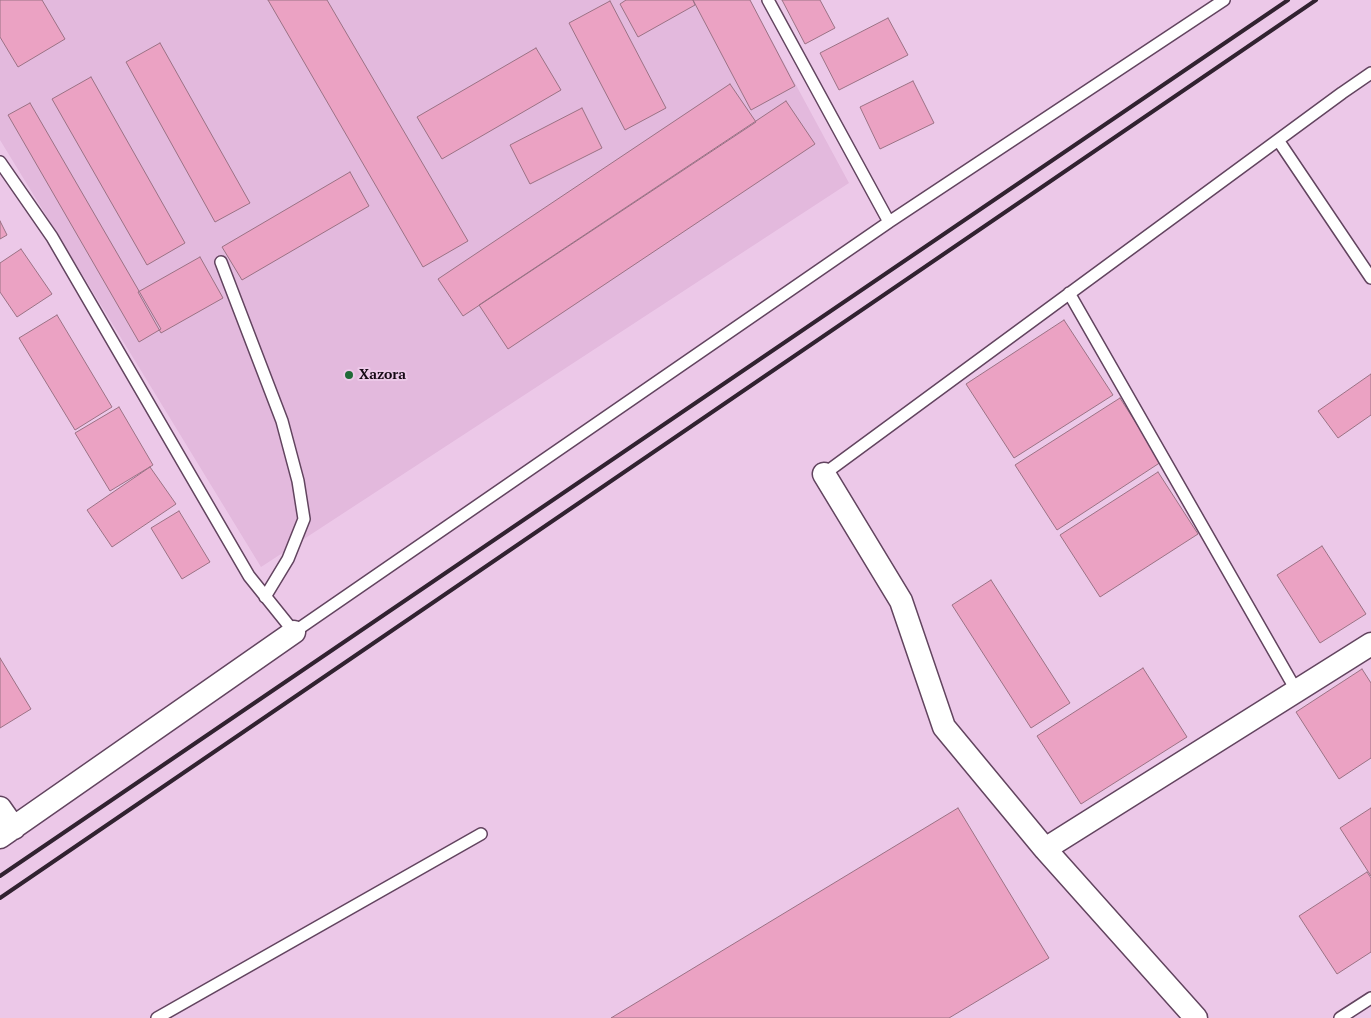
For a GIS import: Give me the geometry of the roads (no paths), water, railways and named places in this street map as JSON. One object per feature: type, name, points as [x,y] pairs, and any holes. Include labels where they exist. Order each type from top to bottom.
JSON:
[{"type":"street","points":[[824,474],[901,601],[944,727],[1045,849],[1196,1018]]},
{"type":"street","points":[[0,808],[7,833],[294,632]]},
{"type":"street","points":[[1045,849],[1371,644]]},
{"type":"lane","points":[[768,0],[889,222]]},
{"type":"lane","points":[[0,162],[52,237],[249,576],[294,632],[889,222],[1224,0]]},
{"type":"lane","points":[[824,474],[1371,73]]},
{"type":"lane","points":[[1278,140],[1371,278]]},
{"type":"lane","points":[[221,262],[282,421],[298,481],[304,519],[288,559],[265,596]]},
{"type":"lane","points":[[1069,293],[1296,690]]},
{"type":"lane","points":[[157,1018],[480,834]]},
{"type":"lane","points":[[1340,1018],[1371,998]]},
{"type":"railway","points":[[0,876],[1288,0]]},
{"type":"railway","points":[[0,898],[1316,0]]},
{"type":"place","name":"Xazora","points":[[349,375]]}]
